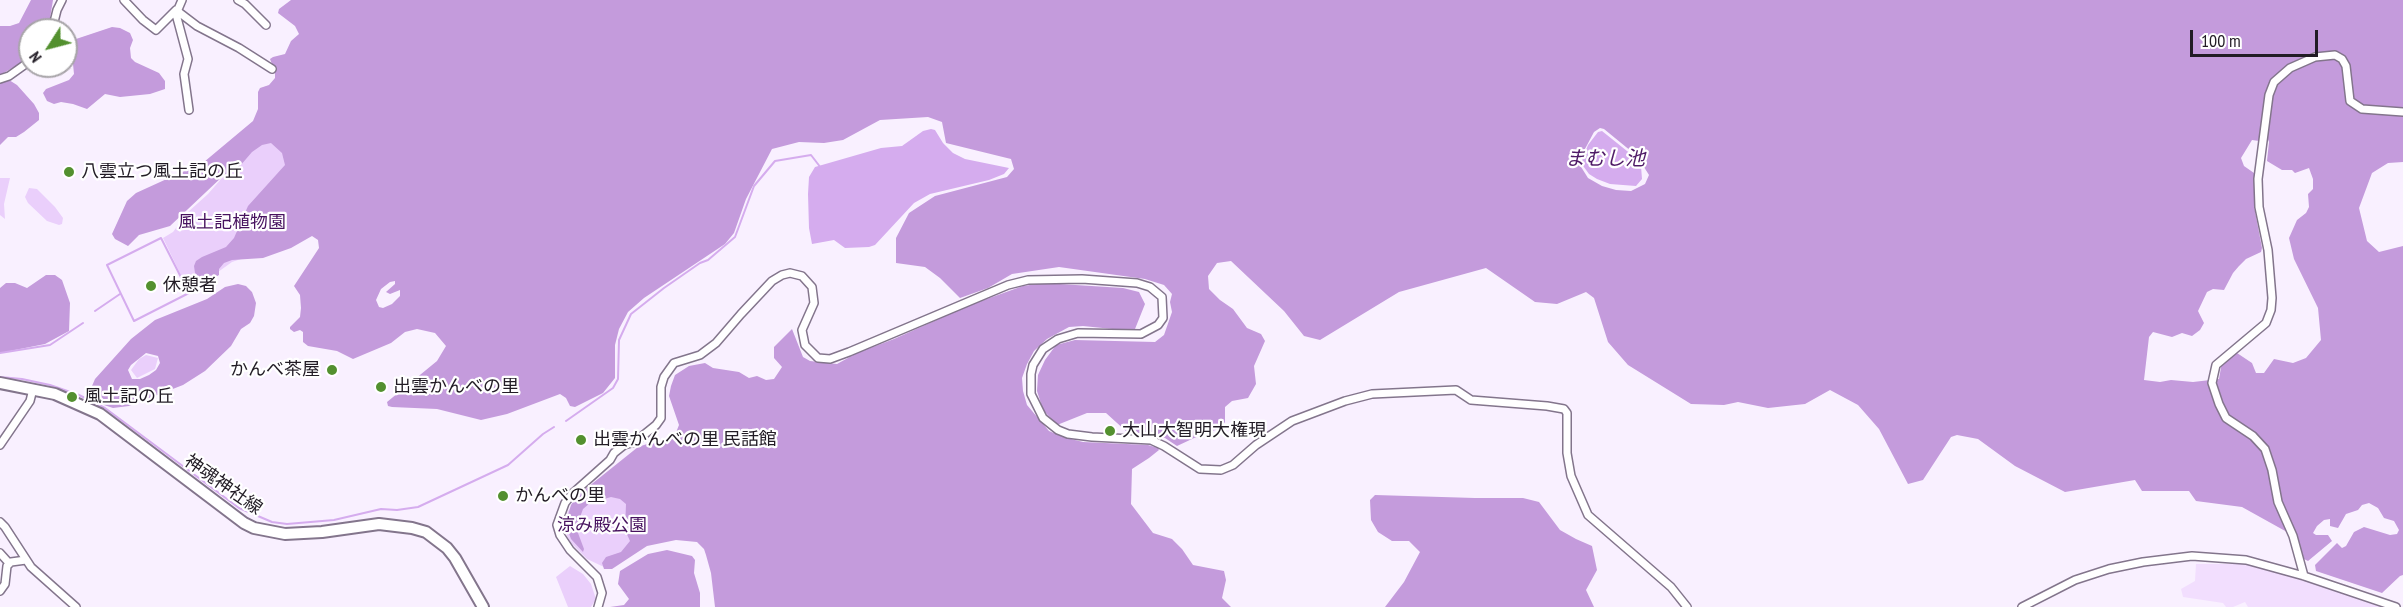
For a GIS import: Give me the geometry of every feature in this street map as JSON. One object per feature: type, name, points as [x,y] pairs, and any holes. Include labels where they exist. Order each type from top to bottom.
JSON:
[{"type":"main road","name":"神魂神社線","points":[[0,383],[33,389],[74,402],[100,414],[195,488],[254,528],[285,534],[322,532],[379,524],[426,532],[447,548],[455,558],[483,607]]},
{"type":"street","points":[[55,18],[62,0]]},
{"type":"street","points":[[124,0],[156,30],[176,10],[182,0]]},
{"type":"street","points":[[238,0],[266,25]]},
{"type":"street","points":[[176,10],[197,26],[239,48],[272,69]]},
{"type":"street","points":[[176,10],[188,59],[184,74],[189,110]]},
{"type":"street","points":[[2304,576],[2293,536],[2278,502],[2265,449],[2253,435],[2226,418],[2213,390],[2212,377],[2216,365],[2266,323],[2271,310],[2268,250],[2259,207],[2258,179],[2269,95],[2274,82],[2290,68],[2315,57],[2335,56],[2342,59],[2346,66],[2350,101],[2362,109],[2403,112]]},
{"type":"street","points":[[0,79],[18,70]]},
{"type":"street","points":[[598,607],[602,593],[597,577],[570,550],[560,535],[557,525],[565,504],[573,493],[619,449],[635,442],[656,425],[661,418],[661,387],[668,370],[674,363],[700,356],[716,343],[772,281],[790,273],[805,279],[812,287],[814,303],[802,330],[805,345],[818,358],[830,359],[1008,285],[1028,280],[1082,279],[1137,283],[1150,287],[1162,297],[1163,318],[1158,325],[1141,334],[1078,333],[1058,339],[1043,349],[1033,365],[1031,394],[1043,418],[1058,430],[1068,434],[1092,437],[1151,440],[1200,470],[1227,468],[1292,421],[1345,401],[1372,394],[1456,390],[1471,400],[1564,409],[1567,413],[1567,453],[1570,476],[1588,515],[1671,586],[1687,607]]},
{"type":"street","points":[[0,445],[30,401],[33,389]]},
{"type":"street","points":[[0,522],[5,526],[31,567],[76,607]]},
{"type":"street","points":[[0,553],[9,563]]},
{"type":"street","points":[[2022,607],[2049,592],[2114,567],[2192,556],[2246,561],[2304,576],[2396,607]]},
{"type":"street","points":[[9,563],[26,560]]},
{"type":"street","points":[[0,591],[5,584],[6,569],[9,563]]},
{"type":"shaded area","points":[[31,0],[53,0],[50,18],[22,18]]},
{"type":"shaded area","points":[[291,0],[2403,0],[2403,162],[2388,163],[2372,173],[2359,208],[2367,241],[2379,252],[2403,246],[2403,575],[2382,593],[2316,571],[2315,565],[2337,543],[2342,548],[2346,546],[2354,532],[2364,527],[2390,535],[2397,534],[2399,530],[2394,521],[2384,518],[2378,508],[2369,503],[2346,514],[2338,528],[2330,526],[2330,519],[2324,520],[2317,526],[2313,533],[2328,535],[2332,541],[2308,561],[2304,559],[2294,531],[2287,532],[2242,507],[2196,501],[2189,491],[2142,491],[2135,480],[2065,492],[2015,466],[1978,439],[1957,435],[1951,437],[1923,480],[1908,484],[1879,429],[1858,405],[1830,390],[1805,404],[1768,408],[1738,402],[1724,405],[1691,404],[1628,365],[1608,342],[1594,298],[1586,292],[1557,304],[1535,302],[1486,268],[1399,292],[1320,340],[1304,336],[1284,311],[1231,261],[1217,263],[1208,276],[1209,289],[1233,309],[1247,328],[1261,334],[1265,341],[1254,366],[1256,384],[1248,398],[1232,401],[1225,407],[1225,422],[1220,429],[1207,432],[1177,446],[1165,438],[1127,432],[1106,413],[1087,413],[1057,425],[1043,410],[1037,391],[1038,375],[1056,345],[1075,340],[1155,342],[1164,335],[1172,312],[1170,302],[1172,294],[1164,285],[1145,279],[1059,267],[1012,274],[988,288],[960,298],[925,267],[896,263],[896,238],[909,213],[935,196],[1007,177],[1014,169],[1011,159],[946,143],[942,122],[928,117],[880,120],[843,140],[824,143],[799,142],[772,149],[746,199],[734,233],[725,244],[644,298],[628,312],[619,329],[615,345],[615,378],[603,393],[575,407],[570,406],[566,398],[560,394],[507,414],[481,420],[437,409],[388,406],[387,402],[437,361],[446,346],[435,333],[417,329],[405,332],[391,343],[353,359],[337,351],[308,346],[303,342],[303,332],[300,330],[294,332],[290,329],[300,317],[301,308],[300,295],[294,286],[319,248],[318,240],[312,236],[291,248],[263,258],[232,260],[224,263],[219,269],[219,275],[206,283],[195,273],[196,261],[226,247],[234,238],[248,206],[285,165],[282,153],[271,143],[262,145],[252,152],[240,166],[223,176],[170,226],[139,235],[128,246],[115,239],[112,234],[127,201],[136,193],[204,162],[253,121],[258,109],[260,88],[269,85],[275,78],[270,59],[285,54],[291,41],[299,34],[295,26],[278,13],[279,9]],"holes":[[[1600,128],[1637,156],[1649,175],[1645,184],[1631,191],[1616,190],[1602,186],[1588,178],[1578,162],[1594,132]],[[2261,134],[2267,137],[2269,142],[2267,161],[2282,170],[2292,170],[2295,173],[2309,168],[2313,179],[2313,189],[2308,194],[2309,207],[2306,213],[2297,220],[2289,238],[2294,259],[2318,308],[2321,340],[2306,358],[2293,363],[2274,359],[2264,373],[2256,373],[2252,363],[2237,353],[2222,362],[2219,379],[2193,382],[2144,380],[2149,337],[2153,332],[2172,337],[2182,333],[2192,336],[2200,330],[2204,323],[2198,311],[2207,292],[2213,289],[2224,290],[2239,266],[2246,259],[2261,252],[2254,206],[2254,173],[2244,166],[2241,158],[2252,140],[2259,141]],[[395,281],[395,284],[386,292],[390,294],[400,290],[400,296],[392,304],[383,308],[379,307],[376,300],[381,289]]]},
{"type":"shaded area","points":[[18,23],[18,65],[0,75],[0,26]]},
{"type":"shaded area","points":[[112,27],[130,33],[133,40],[130,48],[131,58],[159,73],[165,81],[165,89],[150,94],[120,97],[105,94],[87,109],[73,104],[61,102],[54,104],[47,101],[43,93],[46,89],[71,78],[78,78],[78,38]]},
{"type":"shaded area","points":[[9,80],[17,85],[34,104],[39,113],[39,120],[16,137],[8,137],[0,145],[0,82]]},
{"type":"shaded area","points":[[46,275],[55,275],[62,280],[70,303],[69,331],[45,344],[0,353],[0,288],[6,283],[15,283],[27,288]]},
{"type":"shaded area","points":[[1044,283],[1123,288],[1139,292],[1145,304],[1135,329],[1069,327],[1047,339],[1034,351],[1022,378],[1027,405],[1049,431],[1063,437],[1083,442],[1148,445],[1158,448],[1159,450],[1132,469],[1131,504],[1153,533],[1172,539],[1193,565],[1224,571],[1226,580],[1222,598],[1231,607],[715,607],[711,573],[704,549],[697,542],[676,540],[647,546],[612,569],[604,569],[602,563],[606,557],[621,552],[630,541],[625,530],[626,504],[620,499],[611,497],[590,503],[583,509],[578,533],[583,552],[571,539],[567,528],[568,515],[578,495],[638,447],[668,442],[675,435],[679,425],[669,396],[671,386],[675,375],[689,366],[705,363],[713,368],[739,372],[749,378],[757,376],[766,380],[774,379],[782,367],[774,358],[774,347],[792,329],[803,357],[810,361],[837,364],[857,353],[970,305],[1023,286]]},
{"type":"shaded area","points":[[238,284],[246,286],[252,292],[256,303],[254,316],[250,323],[241,329],[231,346],[205,371],[183,385],[129,406],[113,408],[104,405],[98,399],[92,386],[95,379],[131,339],[155,320],[207,299],[225,287]],"holes":[[[146,353],[158,356],[160,363],[156,370],[140,379],[132,379],[128,370],[131,365]]]},
{"type":"shaded area","points":[[1375,495],[1523,498],[1539,502],[1560,530],[1592,546],[1597,570],[1586,590],[1594,607],[1385,607],[1404,582],[1420,552],[1409,541],[1392,541],[1378,532],[1371,520],[1370,500]]},
{"type":"shaded area","points":[[667,550],[692,556],[695,560],[694,573],[700,593],[700,607],[610,607],[624,605],[629,599],[618,584],[620,571],[648,554]]},
{"type":"shaded area","points":[[2196,564],[2249,564],[2297,576],[2385,607],[2248,607],[2245,602],[2226,607],[2223,603],[2183,597],[2181,589],[2195,581]]},
{"type":"green space","name":"風土記植物園","points":[[255,140],[282,143],[295,199],[256,254],[232,262],[188,290],[163,238],[173,232],[188,212],[208,194]]},
{"type":"green space","points":[[0,178],[10,178],[4,204],[5,219],[0,215]]},
{"type":"green space","points":[[29,188],[37,189],[55,207],[63,218],[62,224],[47,221],[28,203],[25,197]]},
{"type":"green space","points":[[146,355],[158,358],[155,369],[137,378],[131,370],[139,359]]},
{"type":"green space","name":"涼み殿公園","points":[[595,483],[630,503],[642,545],[604,567],[587,559],[571,543],[567,536],[565,522],[568,511],[576,500]]},
{"type":"green space","points":[[570,566],[583,574],[591,584],[596,599],[591,607],[568,607],[556,577]]},
{"type":"water","points":[[935,130],[953,153],[965,159],[1009,168],[1004,174],[989,180],[930,194],[914,203],[875,245],[845,248],[834,240],[812,244],[808,194],[809,177],[815,167],[881,148],[902,146],[923,131]]},
{"type":"water","name":"まむし池","points":[[1602,131],[1632,155],[1641,166],[1642,179],[1636,186],[1610,184],[1597,179],[1589,174],[1581,163],[1588,145],[1598,132]]},
{"type":"waterway","points":[[566,421],[613,388],[618,379],[619,340],[631,314],[664,288],[708,260],[735,237],[754,186],[775,161],[811,155],[821,168]]},
{"type":"waterway","points":[[161,238],[189,293],[134,321],[107,265],[161,238]]},
{"type":"waterway","points":[[95,311],[120,294]]},
{"type":"waterway","points":[[0,353],[50,345],[83,323]]},
{"type":"waterway","points":[[0,377],[50,385],[79,395],[105,408],[239,508],[272,522],[287,524],[334,520],[381,509],[397,510],[418,507],[508,465],[554,427]]},
{"type":"place","name":"八雲立つ風土記の丘","points":[[69,172]]},
{"type":"place","name":"休憩者","points":[[151,286]]},
{"type":"place","name":"かんべ茶屋","points":[[332,370]]},
{"type":"place","name":"出雲かんべの里","points":[[381,387]]},
{"type":"place","name":"風土記の丘","points":[[72,397]]},
{"type":"place","name":"大山大智明大権現","points":[[1110,431]]},
{"type":"place","name":"出雲かんべの里 民話館","points":[[581,440]]},
{"type":"place","name":"かんべの里","points":[[503,496]]}]
